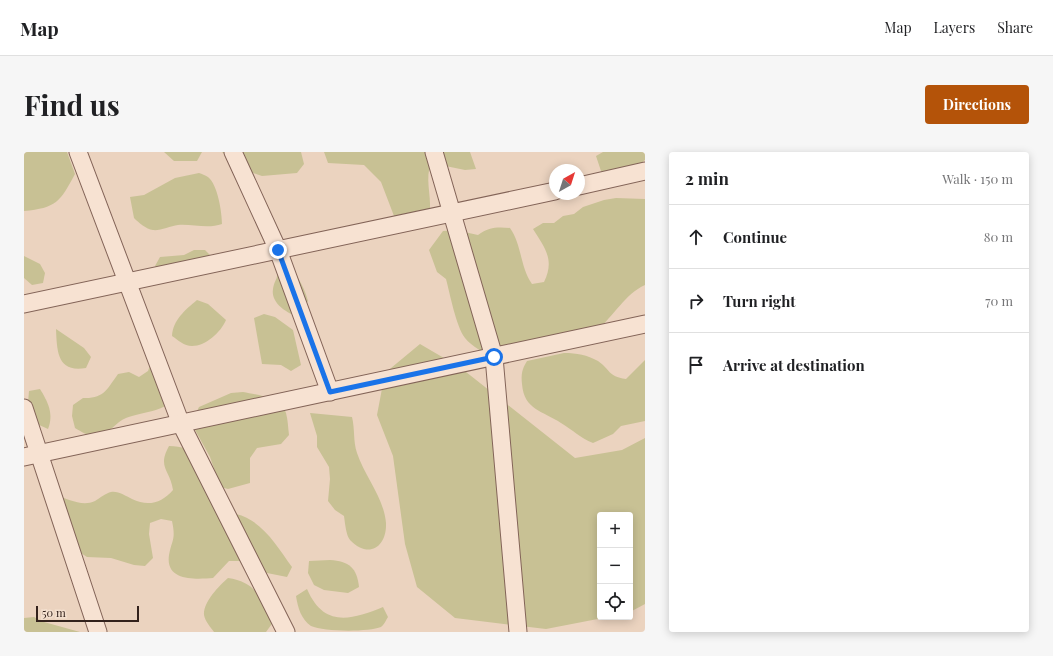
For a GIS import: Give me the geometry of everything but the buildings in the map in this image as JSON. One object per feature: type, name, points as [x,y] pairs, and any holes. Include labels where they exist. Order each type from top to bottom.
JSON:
[{"type":"street","points":[[78,152],[181,424],[286,632]]},
{"type":"street","points":[[233,152],[278,250],[330,392]]},
{"type":"street","points":[[434,152],[494,357],[518,632]]},
{"type":"street","points":[[585,185],[645,171]]},
{"type":"street","points":[[24,304],[549,192]]},
{"type":"street","points":[[32,456],[645,324]]},
{"type":"street","points":[[24,408],[32,456],[98,632]]},
{"type":"shaded area","points":[[24,152],[67,152],[75,174],[61,197],[56,202],[43,208],[24,211]]},
{"type":"shaded area","points":[[164,152],[202,152],[197,161],[174,161]]},
{"type":"shaded area","points":[[222,152],[301,152],[304,164],[297,173],[262,176],[238,168]]},
{"type":"shaded area","points":[[324,152],[470,152],[476,169],[465,170],[431,163],[428,174],[430,210],[394,216],[381,182],[364,165],[328,163]]},
{"type":"shaded area","points":[[603,152],[645,152],[645,160],[640,164],[605,175],[601,171],[596,156]]},
{"type":"shaded area","points":[[199,173],[208,177],[217,192],[222,224],[206,226],[178,225],[153,230],[140,224],[134,218],[130,197],[144,195],[175,178]]},
{"type":"shaded area","points":[[616,198],[645,199],[645,285],[631,294],[597,330],[494,358],[478,349],[465,338],[459,326],[446,279],[437,272],[429,250],[443,231],[455,230],[478,235],[493,228],[510,228],[517,242],[525,270],[532,284],[544,282],[549,267],[549,261],[545,248],[533,229],[543,223],[554,223],[563,216],[574,214],[583,207],[604,200]]},
{"type":"shaded area","points":[[194,250],[205,250],[213,258],[164,273],[155,266],[160,257],[184,255]]},
{"type":"shaded area","points":[[24,256],[40,264],[45,273],[43,283],[32,285],[24,278]]},
{"type":"shaded area","points":[[284,259],[301,283],[308,301],[302,310],[291,314],[284,310],[275,301],[273,293],[277,277],[276,267]]},
{"type":"shaded area","points":[[197,300],[208,304],[226,320],[217,334],[208,341],[203,344],[189,346],[172,336],[173,330],[180,316]]},
{"type":"shaded area","points":[[264,314],[275,317],[293,330],[301,365],[291,371],[281,365],[262,364],[254,318]]},
{"type":"shaded area","points":[[56,329],[84,348],[91,357],[86,368],[76,369],[69,367],[60,359]]},
{"type":"shaded area","points":[[420,344],[461,368],[575,458],[622,450],[645,438],[645,604],[633,610],[633,512],[597,512],[597,619],[546,629],[455,618],[417,587],[405,544],[393,456],[377,415],[385,373]]},
{"type":"shaded area","points":[[564,353],[590,357],[602,364],[615,376],[626,379],[645,360],[645,421],[621,426],[613,434],[593,443],[584,439],[530,405],[526,399],[522,384],[522,372],[527,361]]},
{"type":"shaded area","points":[[152,360],[164,368],[174,381],[176,390],[175,397],[171,402],[157,410],[126,418],[102,435],[89,435],[75,428],[72,416],[73,405],[83,398],[96,397],[100,395],[108,388],[118,374],[129,372],[139,377],[148,371]]},
{"type":"shaded area","points":[[40,389],[50,413],[50,424],[48,429],[37,424],[28,403],[29,391]]},
{"type":"shaded area","points":[[243,392],[268,398],[279,403],[286,413],[289,435],[281,444],[257,448],[250,458],[250,483],[228,489],[217,486],[236,514],[254,522],[275,543],[292,567],[287,577],[262,572],[241,561],[229,561],[213,578],[199,579],[184,577],[177,574],[172,570],[169,564],[169,555],[174,536],[172,521],[161,519],[150,523],[149,534],[153,558],[145,566],[134,565],[111,558],[87,557],[78,551],[56,495],[80,503],[90,503],[111,492],[119,493],[144,503],[159,501],[173,490],[164,464],[164,459],[169,446],[186,449],[198,456],[218,480],[210,457],[194,428],[194,417],[199,407],[231,393]]},
{"type":"shaded area","points":[[310,413],[352,417],[355,444],[360,462],[378,496],[385,514],[386,523],[383,539],[375,548],[370,550],[363,549],[350,540],[344,516],[335,510],[328,501],[330,479],[329,467],[317,447],[317,436]]},
{"type":"shaded area","points":[[330,560],[342,562],[351,567],[354,570],[358,580],[359,587],[348,593],[324,590],[314,585],[308,573],[309,561]]},
{"type":"shaded area","points":[[228,578],[245,583],[262,599],[274,621],[266,632],[214,632],[206,620],[204,610],[216,590]]},
{"type":"shaded area","points":[[307,589],[314,602],[330,615],[339,618],[349,617],[371,612],[383,607],[388,617],[381,627],[367,630],[346,631],[311,626],[300,613],[296,596]]},
{"type":"shaded area","points":[[34,617],[44,622],[80,632],[24,632],[24,618]]},
{"type":"route","points":[[278,250],[330,392],[494,357]]}]
